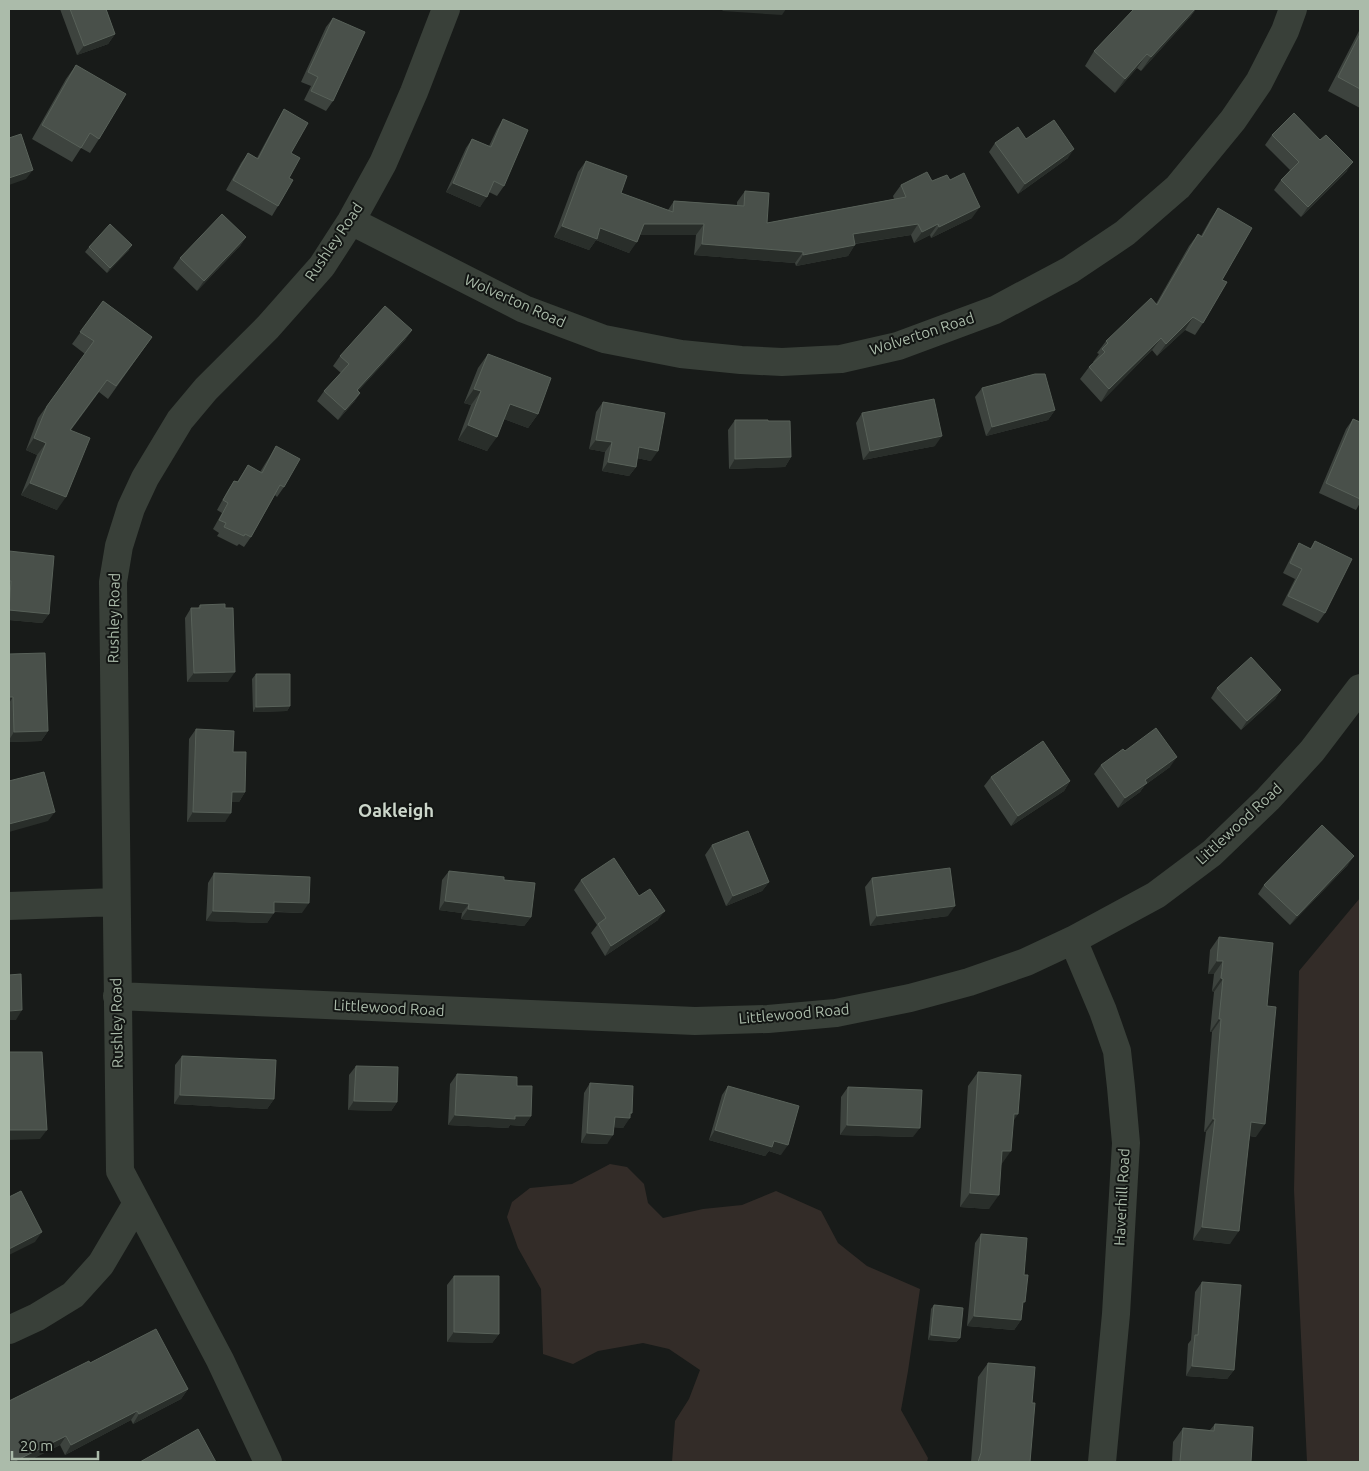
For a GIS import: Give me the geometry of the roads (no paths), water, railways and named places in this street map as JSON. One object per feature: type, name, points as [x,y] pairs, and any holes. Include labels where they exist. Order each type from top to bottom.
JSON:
[{"type":"street","name":"Rushley Road","points":[[268,1462],[220,1360],[120,1171],[113,582],[119,546],[131,508],[145,478],[180,420],[206,389],[268,327],[322,266],[351,221],[383,163],[414,92],[446,9]]},
{"type":"street","name":"Wolverton Road","points":[[351,221],[524,309],[604,339],[681,354],[741,360],[782,362],[850,357],[898,346],[995,310],[1070,270],[1125,233],[1178,187],[1233,120],[1259,82],[1285,31],[1293,9]]},
{"type":"street","name":"Littlewood Road","points":[[117,996],[695,1021],[768,1019],[836,1013],[910,998],[969,982],[1026,962],[1073,940],[1156,894],[1212,853],[1268,799],[1312,751],[1360,688]]},
{"type":"street","points":[[9,906],[116,902]]},
{"type":"street","name":"Haverhill Road","points":[[1073,940],[1103,1011],[1116,1052],[1126,1143],[1116,1314],[1102,1462]]},
{"type":"street","points":[[9,1330],[37,1317],[73,1295],[101,1264],[137,1203]]},
{"type":"district","name":"Oakleigh","points":[[396,811]]}]
